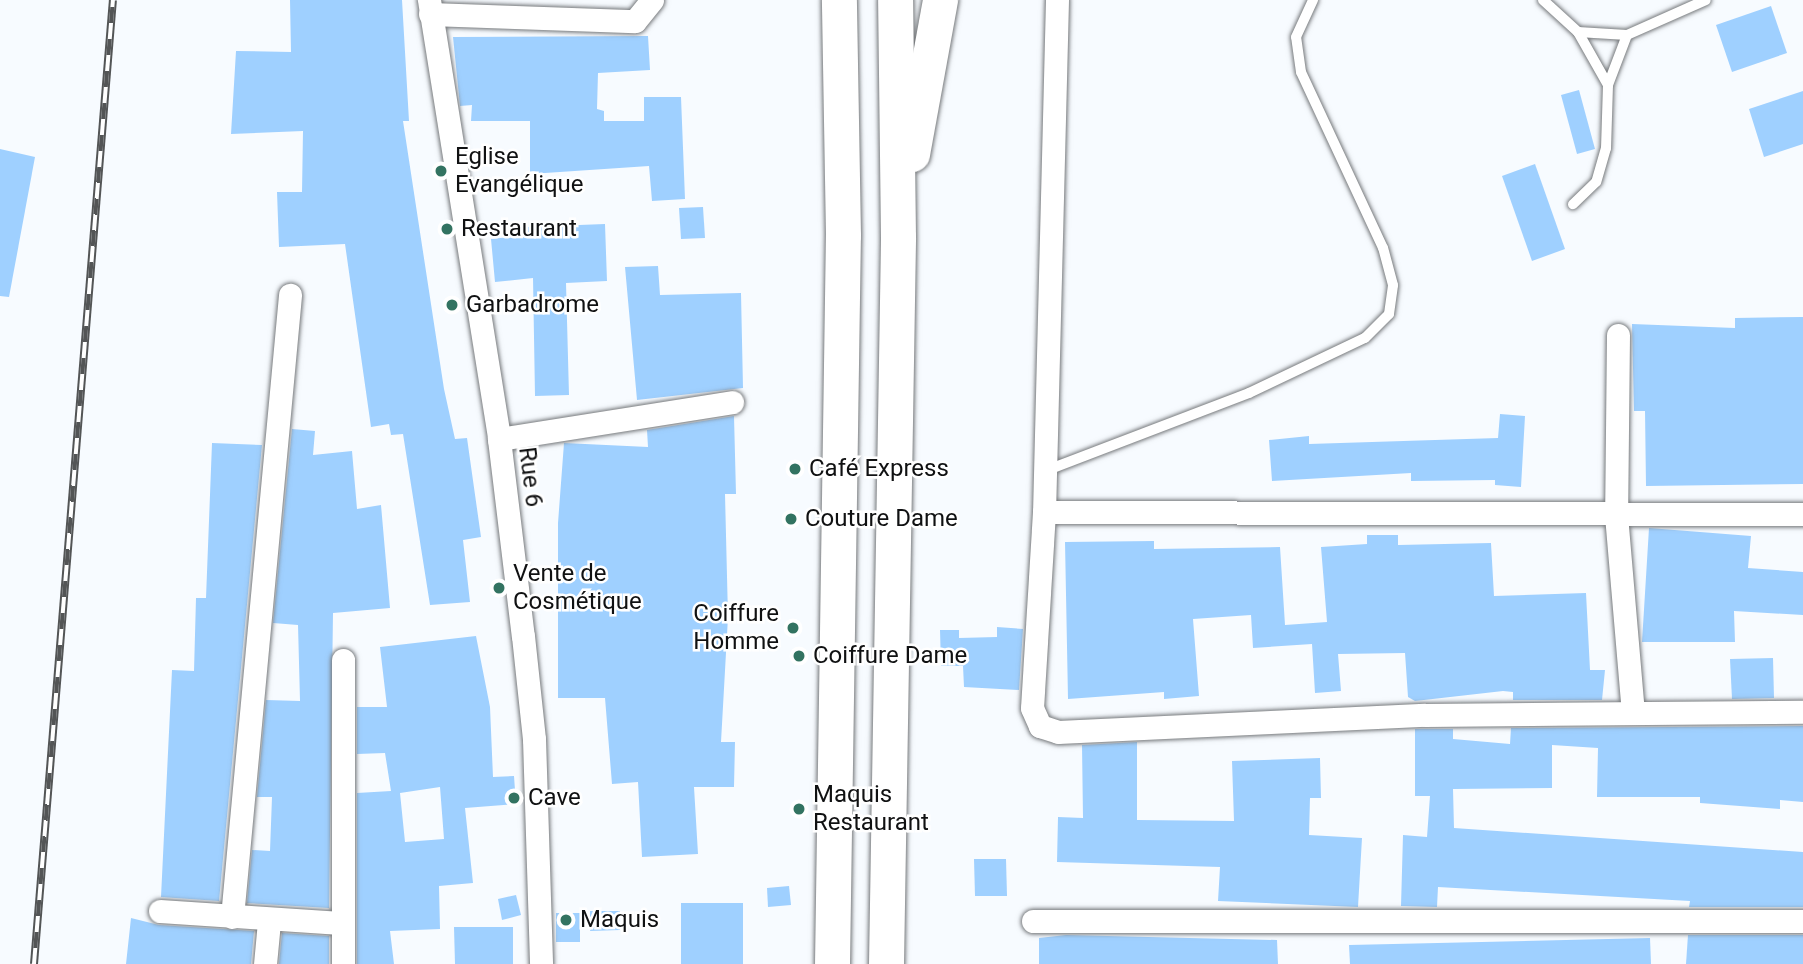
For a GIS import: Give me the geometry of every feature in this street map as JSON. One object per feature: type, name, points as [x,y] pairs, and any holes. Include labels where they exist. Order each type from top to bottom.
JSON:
[{"type":"main road","points":[[827,0],[840,91]]},
{"type":"main road","points":[[832,964],[839,0]]},
{"type":"main road","points":[[886,964],[898,237],[895,0]]},
{"type":"main road","points":[[898,237],[940,0]]},
{"type":"street","points":[[430,7],[635,21],[652,0]]},
{"type":"street","points":[[1057,0],[1044,512],[1032,708],[1040,726],[1058,732],[1633,712],[1803,712]]},
{"type":"street","name":"Rue 6","points":[[430,7],[499,439],[534,739],[541,964]]},
{"type":"street","points":[[232,917],[290,295]]},
{"type":"street","points":[[1618,335],[1616,515],[1633,712]]},
{"type":"street","points":[[499,439],[732,402]]},
{"type":"street","points":[[1044,512],[1803,514]]},
{"type":"street","points":[[342,964],[343,660]]},
{"type":"street","points":[[160,911],[269,922],[341,923]]},
{"type":"street","points":[[1033,921],[1803,921]]},
{"type":"street","points":[[265,964],[269,922]]},
{"type":"lane","points":[[1045,471],[1249,393],[1365,338],[1389,314],[1392,285],[1383,248],[1301,72],[1296,37],[1313,0]]},
{"type":"lane","points":[[1543,0],[1578,32],[1608,85]]},
{"type":"lane","points":[[1578,32],[1627,35],[1706,0]]},
{"type":"lane","points":[[1573,204],[1596,182],[1606,148],[1608,85],[1627,35]]},
{"type":"building","points":[[290,0],[402,0],[409,121],[403,121],[444,389],[455,439],[467,438],[481,537],[463,540],[470,602],[430,605],[403,434],[391,435],[389,424],[371,427],[345,244],[279,247],[277,192],[302,192],[303,131],[231,134],[236,51],[291,52]]},
{"type":"building","points":[[1771,6],[1787,53],[1732,72],[1716,25]]},
{"type":"building","points":[[648,36],[650,70],[598,73],[597,109],[604,111],[604,121],[644,121],[644,97],[681,97],[685,199],[652,201],[649,166],[530,174],[530,121],[471,121],[472,105],[460,106],[453,37]]},
{"type":"building","points":[[1579,90],[1595,149],[1577,154],[1561,95]]},
{"type":"building","points":[[1803,91],[1803,144],[1764,157],[1749,109]]},
{"type":"building","points":[[0,149],[35,157],[9,297],[0,296]]},
{"type":"building","points":[[1535,164],[1565,249],[1532,261],[1502,176]]},
{"type":"building","points":[[703,207],[705,238],[681,239],[679,208]]},
{"type":"building","points":[[605,224],[607,281],[566,283],[569,395],[535,396],[533,278],[495,282],[491,239],[528,235],[527,227]]},
{"type":"building","points":[[658,266],[660,295],[741,293],[743,388],[637,400],[625,267]]},
{"type":"building","points":[[1803,317],[1803,484],[1646,486],[1645,411],[1634,411],[1632,324],[1735,328],[1735,318]]},
{"type":"building","points":[[1500,414],[1525,416],[1521,487],[1495,485],[1495,480],[1411,481],[1411,473],[1272,481],[1269,440],[1309,436],[1309,444],[1498,438]]},
{"type":"building","points":[[734,416],[736,494],[725,494],[728,617],[721,742],[735,742],[734,787],[694,787],[698,854],[642,857],[638,782],[612,784],[605,698],[558,698],[558,523],[564,443],[648,447],[647,430]]},
{"type":"building","points":[[292,429],[315,431],[313,455],[352,451],[357,509],[381,505],[390,608],[333,613],[329,908],[247,903],[252,850],[270,851],[272,797],[257,797],[266,700],[300,701],[298,625],[273,623]]},
{"type":"building","points":[[212,443],[262,445],[219,901],[161,897],[172,670],[194,671],[196,598],[206,598]]},
{"type":"building","points":[[1649,528],[1751,536],[1748,568],[1803,572],[1803,615],[1734,611],[1735,642],[1642,642]]},
{"type":"building","points":[[1367,535],[1398,535],[1398,545],[1491,543],[1494,596],[1586,593],[1590,670],[1605,670],[1602,700],[1513,700],[1513,692],[1503,691],[1415,701],[1408,697],[1405,653],[1338,654],[1341,691],[1315,693],[1312,644],[1253,648],[1251,615],[1193,619],[1199,696],[1164,699],[1164,692],[1068,699],[1065,542],[1154,541],[1154,549],[1280,547],[1285,625],[1327,622],[1321,547],[1367,544]]},
{"type":"building","points":[[997,627],[1023,629],[1019,690],[964,687],[963,666],[941,666],[940,630],[959,630],[959,638],[997,637]]},
{"type":"building","points":[[476,636],[490,707],[493,777],[514,776],[516,804],[465,808],[473,883],[439,886],[440,929],[390,931],[394,964],[357,964],[357,793],[391,791],[385,753],[357,754],[357,707],[387,707],[380,647]],"holes":[[[440,787],[444,839],[405,842],[400,793]]]},
{"type":"building","points":[[1773,658],[1774,698],[1732,699],[1730,659]]},
{"type":"building","points":[[1803,726],[1803,802],[1780,800],[1780,809],[1700,803],[1700,797],[1597,797],[1598,748],[1552,745],[1552,788],[1453,789],[1454,828],[1803,852],[1803,907],[1689,907],[1690,901],[1438,887],[1437,907],[1401,906],[1403,835],[1427,837],[1430,796],[1415,796],[1415,729],[1453,729],[1453,739],[1510,744],[1511,728]]},
{"type":"building","points":[[1137,742],[1137,820],[1234,821],[1232,761],[1320,758],[1321,798],[1310,798],[1309,835],[1362,838],[1358,907],[1218,901],[1220,867],[1057,862],[1058,817],[1083,818],[1082,745]]},
{"type":"building","points":[[974,859],[1006,859],[1007,896],[975,896]]},
{"type":"building","points":[[789,886],[791,905],[768,907],[767,888]]},
{"type":"building","points":[[516,895],[521,915],[502,920],[498,899]]},
{"type":"building","points":[[681,903],[743,903],[743,964],[681,964]]},
{"type":"building","points":[[590,911],[620,911],[620,930],[590,931]]},
{"type":"building","points":[[556,913],[580,913],[580,942],[556,942]]},
{"type":"building","points":[[131,918],[159,925],[254,931],[251,964],[126,964]]},
{"type":"building","points":[[454,927],[513,927],[513,964],[455,964]]},
{"type":"building","points":[[282,933],[329,936],[329,964],[279,964]]},
{"type":"building","points":[[1066,935],[1277,940],[1278,964],[1039,964],[1039,938]]},
{"type":"building","points":[[1688,935],[1803,935],[1803,964],[1686,964]]},
{"type":"building","points":[[1650,938],[1651,964],[1350,964],[1349,945]]},
{"type":"railway","points":[[34,964],[113,0]]},
{"type":"place","name":"Eglise Evangélique","points":[[441,171]]},
{"type":"place","name":"Restaurant","points":[[447,229]]},
{"type":"place","name":"Garbadrome","points":[[452,305]]},
{"type":"place","name":"Café Express","points":[[795,469]]},
{"type":"place","name":"Couture Dame","points":[[791,519]]},
{"type":"place","name":"Vente de Cosmétique","points":[[499,588]]},
{"type":"place","name":"Coiffure Homme","points":[[793,628]]},
{"type":"place","name":"Coiffure Dame","points":[[799,656]]},
{"type":"place","name":"Cave","points":[[514,798]]},
{"type":"place","name":"Maquis Restaurant","points":[[799,809]]},
{"type":"place","name":"Maquis","points":[[566,920]]}]
